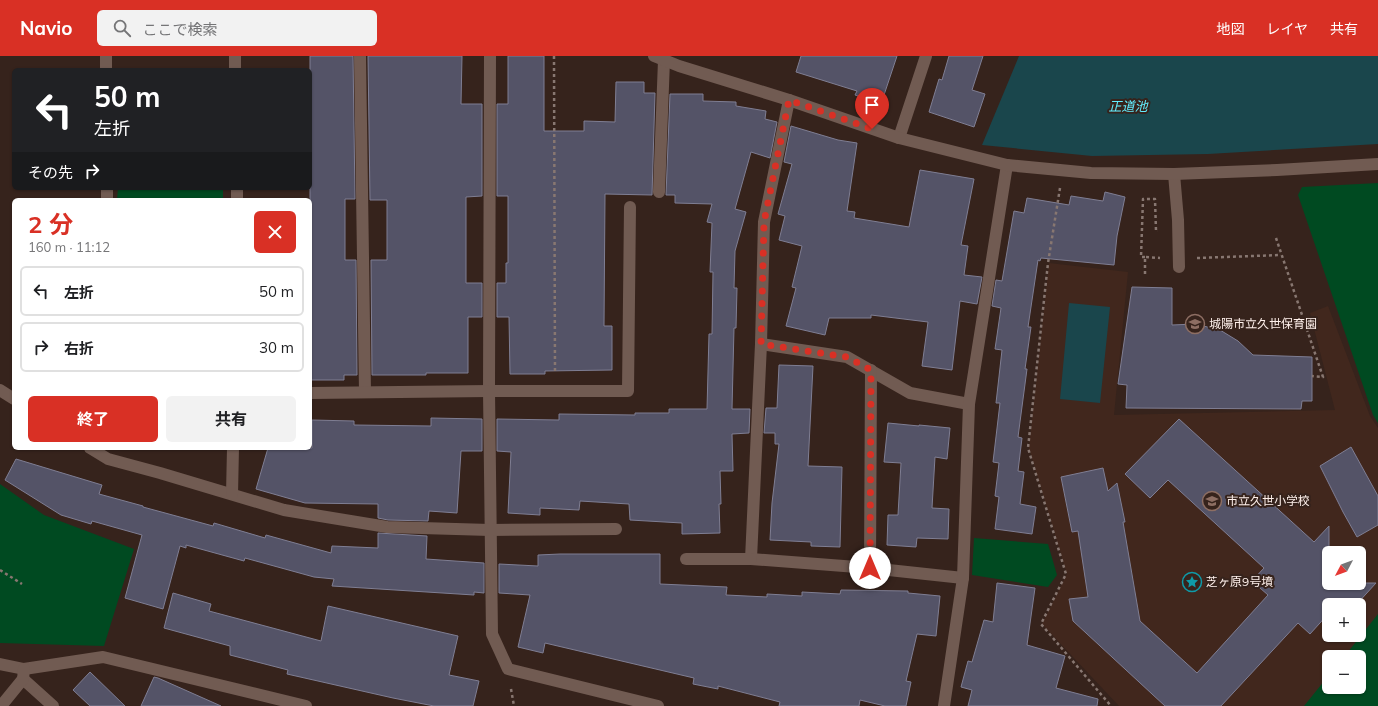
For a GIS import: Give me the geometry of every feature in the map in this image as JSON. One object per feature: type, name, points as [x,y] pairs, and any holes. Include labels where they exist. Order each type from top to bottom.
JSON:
[{"type":"street","points":[[106,56],[106,68]]},
{"type":"street","points":[[235,56],[235,68]]},
{"type":"street","points":[[360,56],[365,392]]},
{"type":"street","points":[[490,56],[489,391],[492,634],[508,669],[658,706]]},
{"type":"street","points":[[899,138],[926,56]]},
{"type":"street","points":[[659,192],[659,58],[789,100],[899,138],[1008,165],[1091,173],[1174,174],[1378,164]]},
{"type":"street","points":[[751,559],[761,344],[764,222],[789,100]]},
{"type":"street","points":[[944,706],[963,578],[969,404],[1008,165]]},
{"type":"street","points":[[1174,174],[1178,220],[1178,263]]},
{"type":"street","points":[[312,393],[628,391],[630,207]]},
{"type":"street","points":[[761,344],[847,357],[910,393],[969,404]]},
{"type":"street","points":[[870,568],[871,370]]},
{"type":"street","points":[[0,390],[12,398]]},
{"type":"street","points":[[96,450],[284,510],[387,527],[490,530],[616,529]]},
{"type":"street","points":[[232,494],[233,450]]},
{"type":"street","points":[[686,558],[751,559],[870,568],[963,578]]},
{"type":"street","points":[[1,706],[23,674],[103,657],[306,706]]},
{"type":"street","points":[[0,664],[23,674],[54,706]]},
{"type":"path","points":[[554,56],[555,391]]},
{"type":"path","points":[[1062,170],[1048,264],[1028,448],[1066,574],[1040,624],[1111,706]]},
{"type":"path","points":[[1160,231],[1156,231],[1155,200],[1143,199],[1141,257],[1178,263],[1281,255]]},
{"type":"path","points":[[1276,238],[1323,377],[1312,376]]},
{"type":"path","points":[[1145,257],[1145,274]]},
{"type":"path","points":[[0,570],[22,584]]},
{"type":"shaded area","name":"市立久世小学校","points":[[1049,263],[1128,272],[1114,415],[1335,410],[1310,313],[1328,306],[1370,416],[1378,428],[1378,706],[1119,706],[1042,624],[1067,574],[1029,448]]},
{"type":"green space","points":[[1378,183],[1378,423],[1373,415],[1298,195],[1302,187]]},
{"type":"green space","points":[[118,190],[223,190],[223,198],[117,198]]},
{"type":"green space","points":[[0,484],[44,515],[134,549],[104,646],[0,643]]},
{"type":"green space","points":[[974,538],[1048,544],[1057,575],[1048,587],[972,575]]},
{"type":"green space","points":[[1378,614],[1378,706],[1304,706],[1322,684],[1322,694],[1366,694],[1366,650],[1350,650],[1356,642],[1366,642],[1366,629]]},
{"type":"water","name":"正道池","points":[[1019,56],[1378,56],[1378,144],[1208,154],[1092,156],[982,145]]},
{"type":"water","points":[[1069,303],[1110,307],[1100,403],[1060,399]]},
{"type":"building","points":[[310,56],[353,56],[355,199],[345,199],[345,260],[356,260],[357,375],[344,375],[344,380],[312,380],[312,198],[310,198],[310,190],[312,190],[312,68],[310,68]]},
{"type":"building","points":[[368,56],[462,56],[461,104],[482,104],[482,196],[466,197],[466,283],[482,283],[482,317],[468,317],[468,373],[372,375],[371,260],[387,260],[387,200],[370,200]]},
{"type":"building","points":[[508,56],[544,56],[544,131],[584,131],[584,121],[615,122],[616,82],[644,82],[644,93],[655,93],[652,195],[605,194],[604,326],[612,326],[612,370],[545,371],[545,374],[510,374],[509,317],[497,317],[497,283],[506,283],[506,263],[508,263],[508,196],[497,196],[497,104],[508,104]]},
{"type":"building","points":[[801,56],[897,56],[881,104],[855,95],[857,91],[796,72]]},
{"type":"building","points":[[949,56],[983,56],[972,90],[985,94],[974,127],[929,112],[939,79],[942,80]]},
{"type":"building","points":[[670,94],[703,94],[703,101],[736,102],[736,106],[766,111],[765,119],[777,122],[770,158],[751,152],[735,209],[746,212],[735,251],[734,288],[737,288],[736,328],[734,328],[732,409],[750,409],[749,433],[732,434],[733,471],[720,471],[720,533],[682,534],[682,523],[630,520],[629,504],[580,501],[579,510],[540,508],[540,515],[508,513],[511,452],[497,451],[497,419],[559,420],[559,414],[635,415],[635,413],[669,413],[669,409],[707,409],[709,334],[712,334],[713,272],[710,272],[712,223],[707,222],[712,204],[675,203],[675,195],[666,195]]},
{"type":"building","points":[[791,126],[838,140],[857,143],[847,211],[855,212],[854,218],[909,227],[920,170],[974,179],[961,245],[968,246],[964,275],[982,277],[977,304],[960,301],[952,370],[922,366],[928,322],[871,315],[871,318],[829,318],[825,335],[786,326],[796,288],[792,287],[802,246],[779,240],[785,216],[778,214],[792,164],[784,162]]},
{"type":"building","points":[[1105,192],[1125,197],[1117,236],[1114,265],[1041,258],[1040,261],[1038,260],[1028,327],[1031,327],[1018,437],[1022,438],[1018,471],[1024,472],[1020,504],[1036,507],[1032,534],[995,529],[999,497],[995,496],[999,463],[993,462],[1000,403],[996,403],[1002,350],[995,349],[1001,308],[992,306],[996,280],[1002,281],[1014,211],[1024,213],[1027,198],[1069,205],[1071,196],[1103,201]]},
{"type":"building","points":[[1132,287],[1172,288],[1172,325],[1195,324],[1220,330],[1238,341],[1253,355],[1312,357],[1312,401],[1302,401],[1301,409],[1126,408],[1127,385],[1118,384]]},
{"type":"building","points":[[779,365],[813,366],[808,466],[842,467],[840,547],[811,546],[811,542],[770,540],[772,503],[779,444],[775,444],[775,433],[764,433],[766,408],[777,408]]},
{"type":"building","points":[[431,418],[482,419],[482,451],[461,451],[457,513],[429,511],[428,521],[388,520],[378,518],[378,504],[305,503],[256,489],[267,450],[312,450],[312,420],[354,421],[354,425],[431,426]]},
{"type":"building","points":[[1179,419],[1314,542],[1329,526],[1329,546],[1322,546],[1322,590],[1366,590],[1366,583],[1376,583],[1362,598],[1322,598],[1322,621],[1310,634],[1298,623],[1221,706],[1165,706],[1073,621],[1069,599],[1088,597],[1078,531],[1072,532],[1061,477],[1103,468],[1108,491],[1117,483],[1125,522],[1123,522],[1140,621],[1197,673],[1268,595],[1252,581],[1264,568],[1168,480],[1150,498],[1125,474]]},
{"type":"building","points":[[888,423],[950,428],[947,459],[935,457],[932,508],[949,509],[948,539],[917,538],[916,547],[887,545],[888,515],[898,515],[901,463],[884,462]]},
{"type":"building","points":[[1351,447],[1378,496],[1378,525],[1357,537],[1320,466]]},
{"type":"building","points":[[16,459],[102,485],[99,494],[213,526],[214,523],[265,538],[266,535],[331,553],[332,546],[378,548],[378,533],[427,536],[426,559],[484,563],[484,593],[474,592],[474,595],[332,586],[334,579],[314,577],[245,558],[244,561],[186,545],[186,548],[180,546],[163,609],[125,598],[142,535],[92,521],[91,524],[61,515],[5,480]]},
{"type":"building","points":[[660,554],[660,584],[727,587],[726,595],[767,597],[767,594],[802,596],[802,592],[840,594],[841,590],[908,591],[908,593],[940,596],[936,636],[917,634],[906,681],[911,682],[906,706],[885,706],[860,700],[859,706],[779,706],[780,702],[718,686],[718,689],[693,684],[694,678],[545,643],[543,653],[518,647],[530,595],[499,593],[499,564],[538,566],[538,555]]},
{"type":"building","points":[[997,583],[1035,588],[1027,645],[1065,656],[1056,688],[1098,699],[1097,706],[968,706],[972,690],[961,687],[968,661],[972,662],[984,620],[993,622]]},
{"type":"building","points":[[173,593],[211,604],[209,611],[321,641],[328,606],[458,636],[449,675],[479,681],[473,706],[434,706],[393,698],[287,674],[288,670],[230,655],[230,646],[164,628]]},
{"type":"building","points":[[90,672],[125,706],[90,706],[73,690]]},
{"type":"building","points":[[154,677],[158,678],[221,706],[141,706]]},
{"type":"place","name":"城陽市立久世保育園","points":[[1195,324]]},
{"type":"place","name":"市立久世小学校","points":[[1212,501]]},
{"type":"place","name":"芝ヶ原9号墳","points":[[1192,582]]},
{"type":"route","points":[[870,568],[871,370],[847,357],[761,344],[764,222],[789,100],[872,129]]}]
